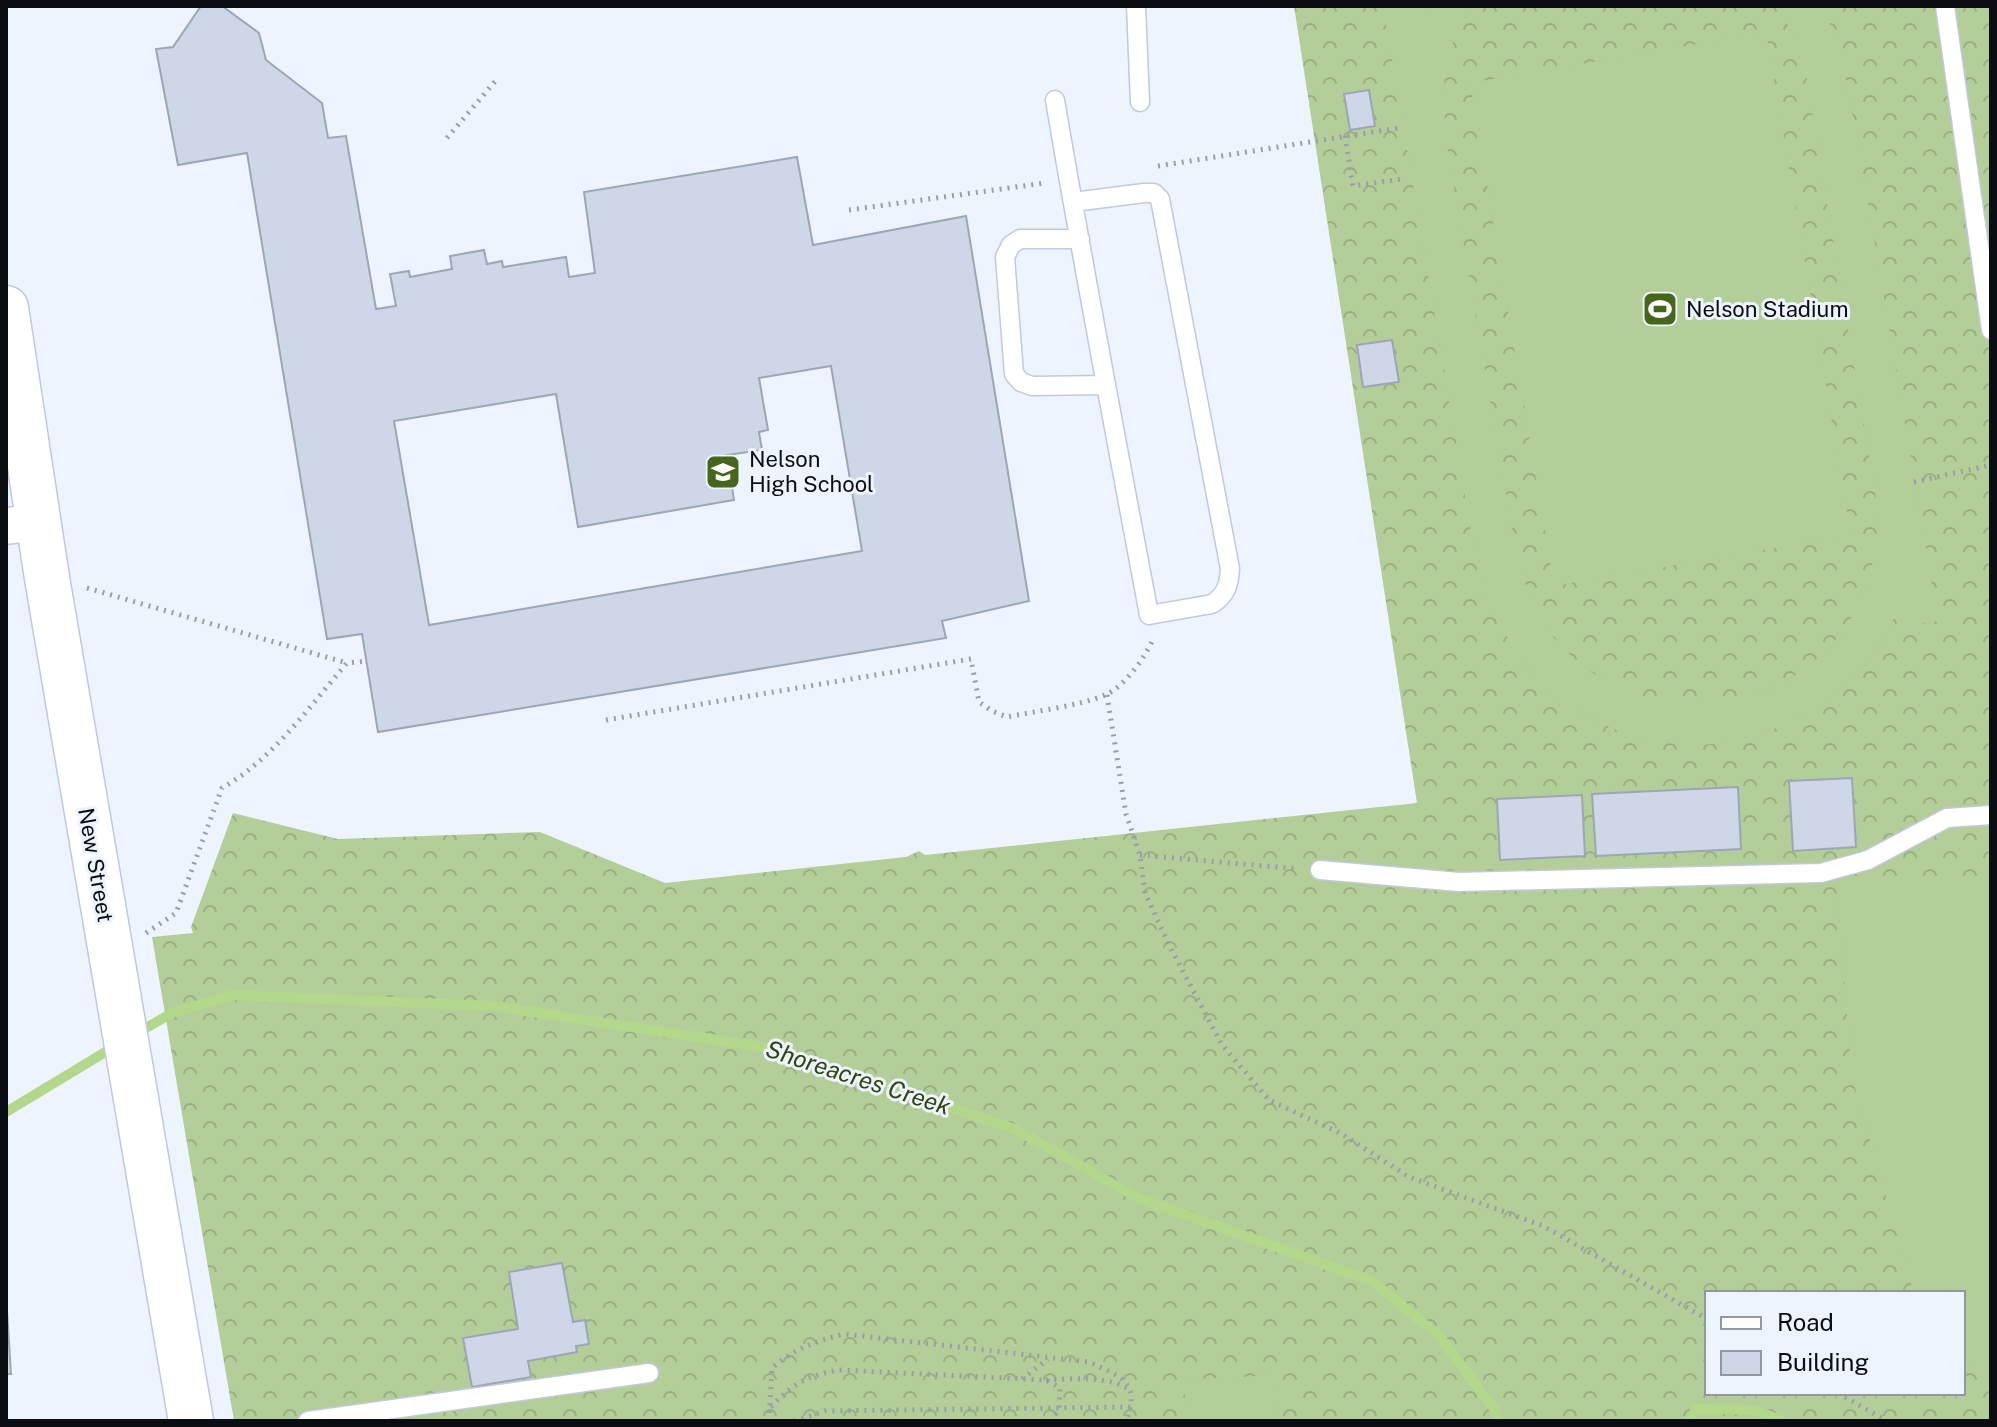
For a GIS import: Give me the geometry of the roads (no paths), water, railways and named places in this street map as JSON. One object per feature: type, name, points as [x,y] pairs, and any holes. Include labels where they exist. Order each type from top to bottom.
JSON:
[{"type":"main road","name":"New Street","points":[[6,308],[22,524],[47,578],[191,1421]]},
{"type":"lane","points":[[1136,6],[1140,102]]},
{"type":"lane","points":[[1945,6],[1991,330]]},
{"type":"lane","points":[[1055,100],[1105,385],[1149,615],[1212,604],[1221,599],[1229,585],[1230,569],[1160,199],[1154,193],[1144,193],[1073,202]]},
{"type":"lane","points":[[1080,239],[1020,239],[1011,245],[1005,257],[1014,374],[1021,382],[1032,386],[1105,385]]},
{"type":"lane","points":[[1320,870],[1459,882],[1821,873],[1868,860],[1947,818],[1991,815]]},
{"type":"lane","points":[[308,1421],[649,1373]]},
{"type":"waterway","name":"Shoreacres Creek","points":[[134,1035],[172,1013],[232,995],[493,1006],[770,1048],[1015,1129],[1138,1198],[1372,1281],[1439,1336],[1495,1410],[1498,1421]]},
{"type":"waterway","name":"Shoreacres Creek","points":[[6,1112],[117,1045]]},
{"type":"waterway","name":"Shoreacres Creek","points":[[1689,1421],[1696,1409],[1756,1410],[1781,1421]]},
{"type":"place","name":"Nelson Stadium","points":[[1660,309]]},
{"type":"place","name":"Nelson High School","points":[[723,472]]}]
